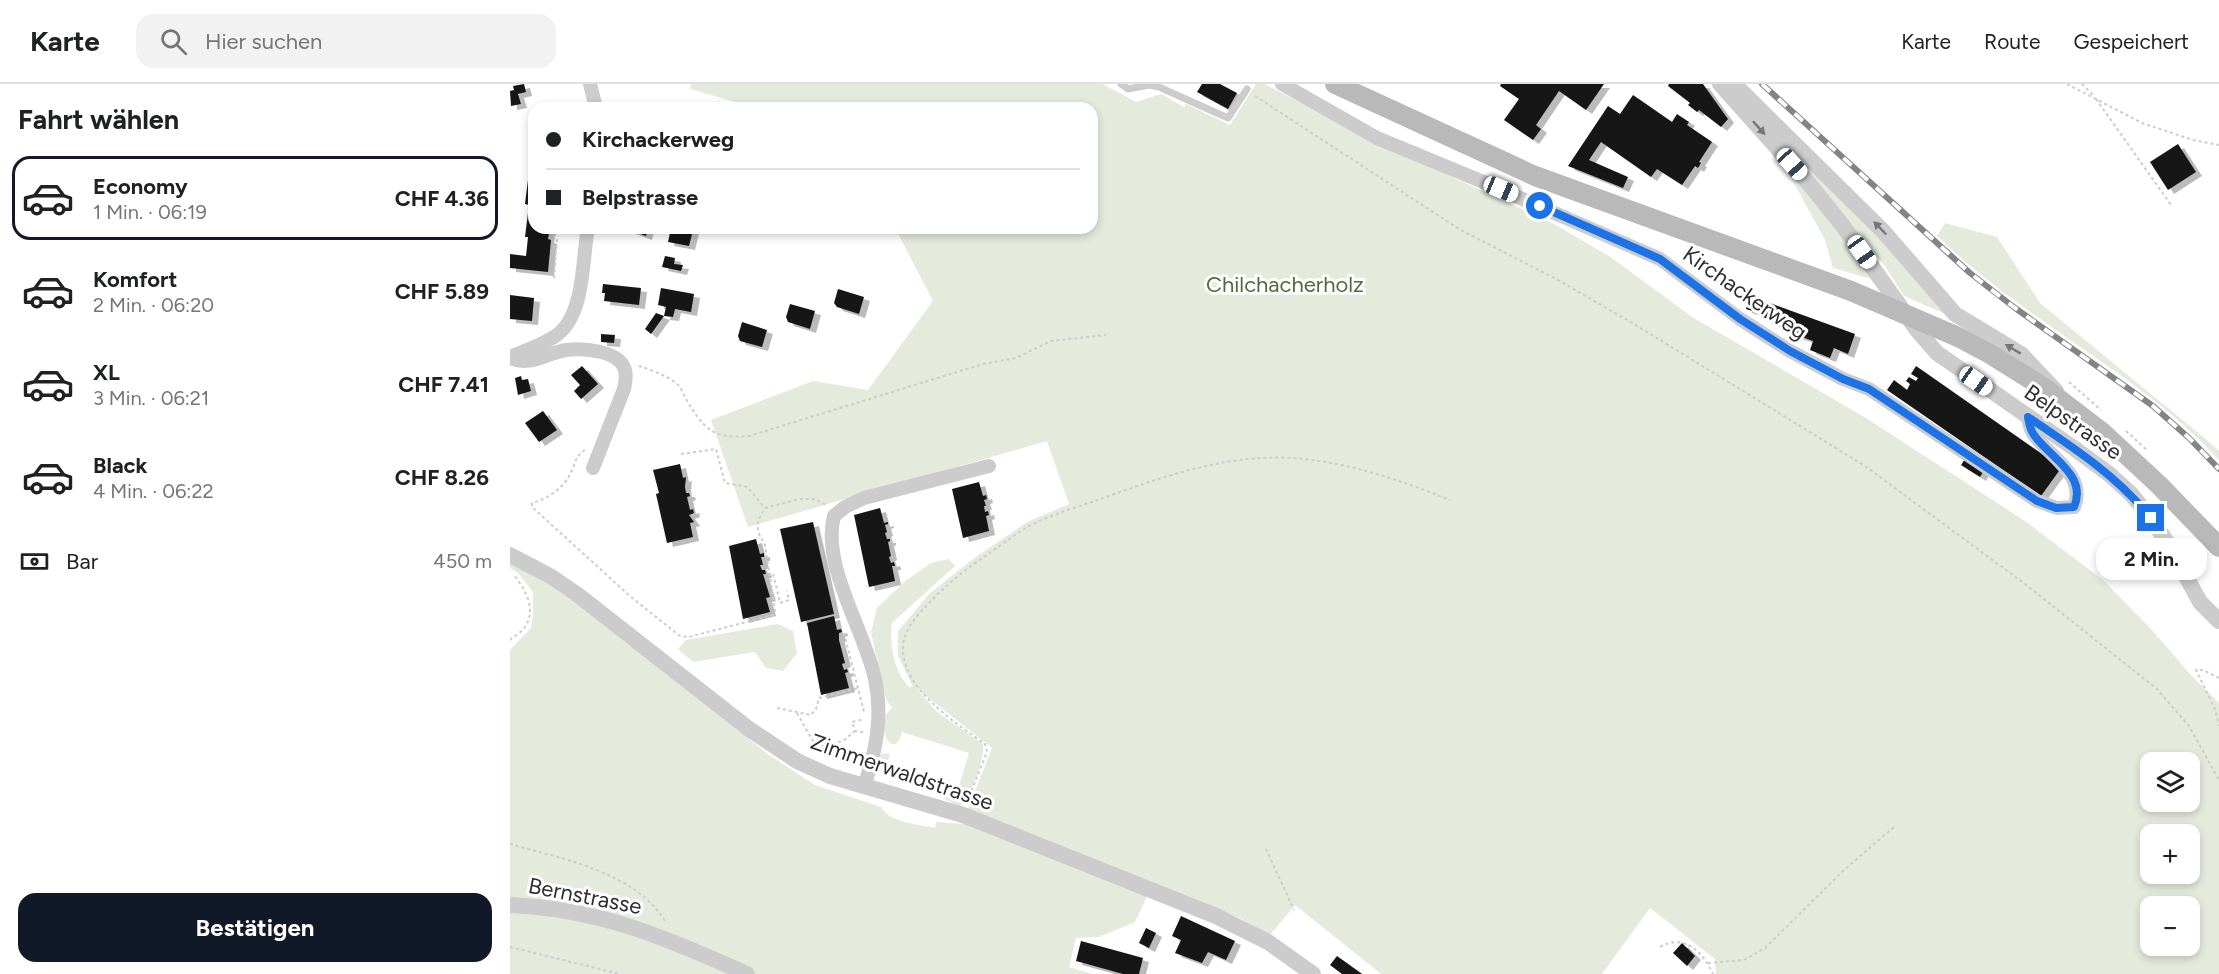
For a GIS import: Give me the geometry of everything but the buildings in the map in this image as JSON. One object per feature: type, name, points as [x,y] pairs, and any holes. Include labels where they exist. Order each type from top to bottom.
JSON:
[{"type":"main road","points":[[1335,84],[1535,176],[1887,304],[1990,354],[2043,387],[2103,434],[2159,485],[2219,547]]},
{"type":"street","points":[[590,84],[594,102]]},
{"type":"street","name":"Kirchackerweg","points":[[1282,84],[1377,138],[1660,259],[1740,319],[1780,345],[1843,379],[1869,389],[2037,501],[2056,508],[2074,507],[2078,499],[2073,476],[2032,434],[2028,417]]},
{"type":"street","name":"Belpstrasse","points":[[1720,84],[1843,226],[1917,330],[1937,353],[2109,474],[2132,494],[2170,547],[2200,602],[2219,621]]},
{"type":"street","name":"Belpstrasse","points":[[1734,84],[1883,231],[1955,314],[2022,354],[2068,405]]},
{"type":"street","points":[[510,357],[557,335],[572,324],[573,311],[581,283],[587,234]]},
{"type":"street","points":[[510,357],[522,361],[565,350],[589,351],[609,355],[620,361],[625,369],[626,378],[593,468]]},
{"type":"street","points":[[864,787],[878,733],[878,702],[875,678],[845,598],[832,546],[834,516],[845,507],[864,498],[989,466]]},
{"type":"street","name":"Zimmerwaldstrasse","points":[[510,555],[550,576],[578,595],[741,723],[797,761],[830,776],[963,815],[1233,924],[1268,942],[1313,974]]},
{"type":"street","name":"Bernstrasse","points":[[510,905],[570,912],[610,920],[669,939]]},
{"type":"street","points":[[669,939],[747,974]]},
{"type":"lane","points":[[1121,84],[1128,88],[1149,85],[1159,87],[1228,118],[1247,89]]},
{"type":"path","points":[[2067,84],[2142,123],[2193,140],[2219,145]]},
{"type":"path","points":[[2082,84],[2095,98],[2171,205]]},
{"type":"path","points":[[1247,89],[1459,229],[1531,265],[1625,319],[1865,466],[2025,584],[2157,689],[2188,726],[2219,780]]},
{"type":"path","points":[[554,234],[554,238],[557,239],[554,278]]},
{"type":"path","points":[[549,257],[555,258]]},
{"type":"path","points":[[630,364],[665,376],[678,385],[701,423],[730,438],[749,436],[963,370],[1016,358],[1051,341],[1106,335]]},
{"type":"path","points":[[602,448],[594,446],[581,452],[559,490],[548,498],[532,503],[532,507],[632,597],[680,636],[689,637],[773,615],[775,610],[765,545],[758,532],[758,521],[765,508],[815,499],[828,506],[834,516]]},
{"type":"path","points":[[681,454],[716,449],[725,483],[747,487],[765,508]]},
{"type":"path","points":[[963,815],[987,752],[985,744],[944,714],[909,674],[903,652],[905,636],[915,618],[943,589],[1027,527],[1139,485],[1204,467],[1260,458],[1298,458],[1322,462],[1400,480],[1450,500]]},
{"type":"path","points":[[510,571],[528,593],[529,614],[525,628],[510,640]]},
{"type":"path","points":[[768,574],[773,573],[780,603],[789,600],[787,591]]},
{"type":"path","points":[[850,609],[839,614],[866,718],[852,722]]},
{"type":"path","points":[[2219,678],[2203,670],[2196,670],[2215,709],[2219,726]]},
{"type":"path","points":[[777,708],[813,714],[819,698],[858,688]]},
{"type":"path","points":[[797,713],[818,747],[843,741],[855,731],[878,733]]},
{"type":"path","points":[[851,717],[855,731]]},
{"type":"path","points":[[1708,963],[1744,960],[1766,948],[1844,870],[1894,827]]},
{"type":"path","points":[[510,844],[595,868],[633,888],[662,916],[668,927],[669,939]]},
{"type":"path","points":[[1266,849],[1294,910]]},
{"type":"path","points":[[1660,947],[1670,941],[1681,941],[1708,963],[1713,974]]},
{"type":"path","points":[[510,946],[620,974]]},
{"type":"green space","name":"Chilchacherholz","points":[[691,84],[1103,84],[1136,102],[1161,94],[1184,107],[1186,104],[1230,125],[1256,84],[1264,84],[1420,162],[1556,225],[1612,258],[1692,317],[1866,418],[2025,521],[2103,580],[2219,703],[2219,974],[1716,974],[1715,959],[1650,908],[1602,974],[1381,974],[1295,905],[1270,935],[1240,918],[1153,884],[1135,922],[1099,937],[1076,938],[1069,967],[1093,974],[510,974],[510,650],[531,628],[533,592],[517,572],[510,568],[510,562],[584,609],[769,755],[815,785],[881,807],[897,820],[912,824],[935,828],[936,822],[962,824],[992,748],[916,688],[937,712],[983,744],[982,759],[976,777],[968,795],[959,807],[935,793],[936,789],[881,771],[881,761],[877,760],[881,754],[890,753],[887,765],[958,789],[969,753],[902,732],[899,741],[895,744],[889,742],[884,731],[884,718],[892,708],[886,699],[871,632],[877,608],[904,582],[931,563],[949,559],[955,566],[892,623],[891,640],[896,666],[910,688],[912,685],[898,656],[898,631],[930,593],[973,559],[1027,522],[1069,504],[1047,441],[748,527],[711,420],[813,381],[868,390],[933,301],[898,234],[1098,234],[1098,102],[735,102],[690,89]]},
{"type":"green space","points":[[1803,160],[1879,235],[1945,314],[1904,296],[1885,266],[1801,165]]},
{"type":"green space","points":[[1787,170],[1803,187],[1875,280],[1833,268],[1825,240]]},
{"type":"green space","points":[[1945,223],[1997,237],[2040,303],[2208,441],[2219,451],[2219,460],[2148,395],[2018,303],[1966,262],[1937,236]]},
{"type":"green space","points":[[778,624],[793,631],[797,653],[783,671],[766,668],[755,652],[693,662],[678,649],[686,640]]},
{"type":"railway","points":[[1762,84],[1970,273],[2015,308],[2153,406],[2219,469]]},
{"type":"route","points":[[1540,206],[1660,259],[1773,341],[1843,379],[1869,389],[2037,501],[2056,508],[2074,507],[2078,499],[2073,476],[2032,434],[2028,417],[2109,474],[2132,494],[2151,518]]}]
